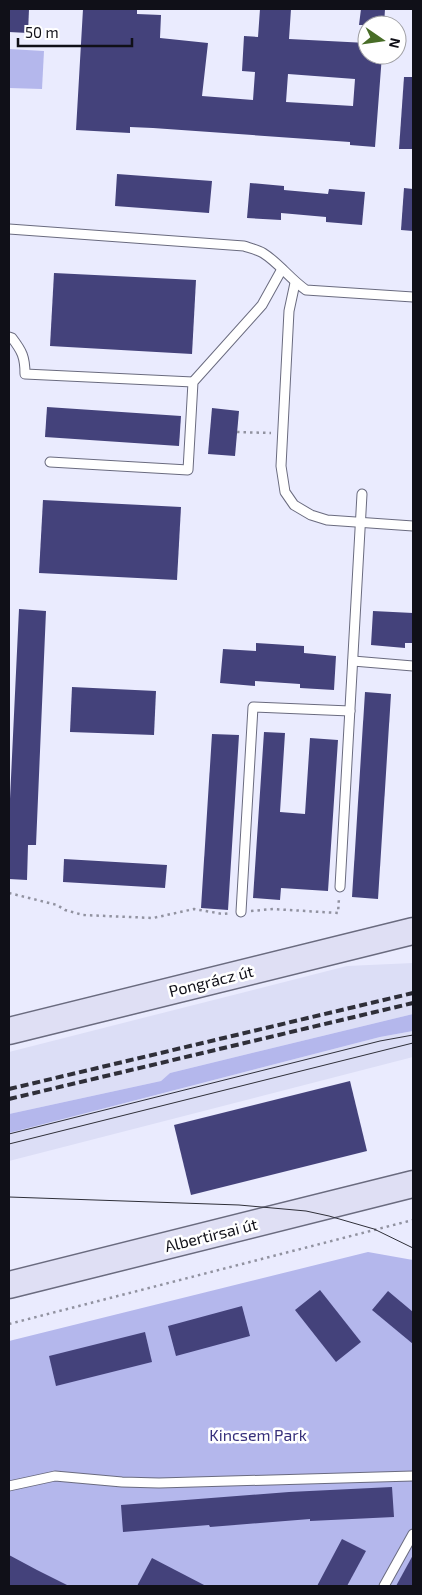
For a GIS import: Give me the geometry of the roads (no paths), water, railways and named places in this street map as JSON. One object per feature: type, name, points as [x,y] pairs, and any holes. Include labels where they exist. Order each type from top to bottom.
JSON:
[{"type":"street","name":"Pongrácz út","points":[[9,1031],[413,931]]},
{"type":"street","name":"Albertirsai út","points":[[9,1285],[413,1184]]},
{"type":"lane","points":[[9,229],[244,246],[263,253],[294,282],[306,290],[413,297]]},
{"type":"lane","points":[[50,462],[188,470],[193,382],[262,305],[282,269]]},
{"type":"lane","points":[[294,282],[289,311],[281,466],[285,492],[294,505],[311,515],[327,520],[413,526]]},
{"type":"lane","points":[[9,338],[12,338],[19,347],[25,359],[25,374],[193,382]]},
{"type":"lane","points":[[340,887],[362,494]]},
{"type":"lane","points":[[353,661],[413,666]]},
{"type":"lane","points":[[241,912],[254,707],[350,711]]},
{"type":"lane","points":[[9,1486],[55,1476],[159,1483],[413,1476]]},
{"type":"lane","points":[[384,1586],[413,1534]]},
{"type":"tram line","points":[[9,1134],[380,1041],[413,1035]]},
{"type":"tram line","points":[[9,1144],[413,1043]]},
{"type":"tram line","points":[[9,1197],[239,1205],[306,1211],[374,1229],[413,1248]]},
{"type":"railway","points":[[9,1089],[413,993]]},
{"type":"railway","points":[[9,1099],[413,1003]]},
{"type":"park label","name":"Kincsem Park","points":[[258,1435]]}]
